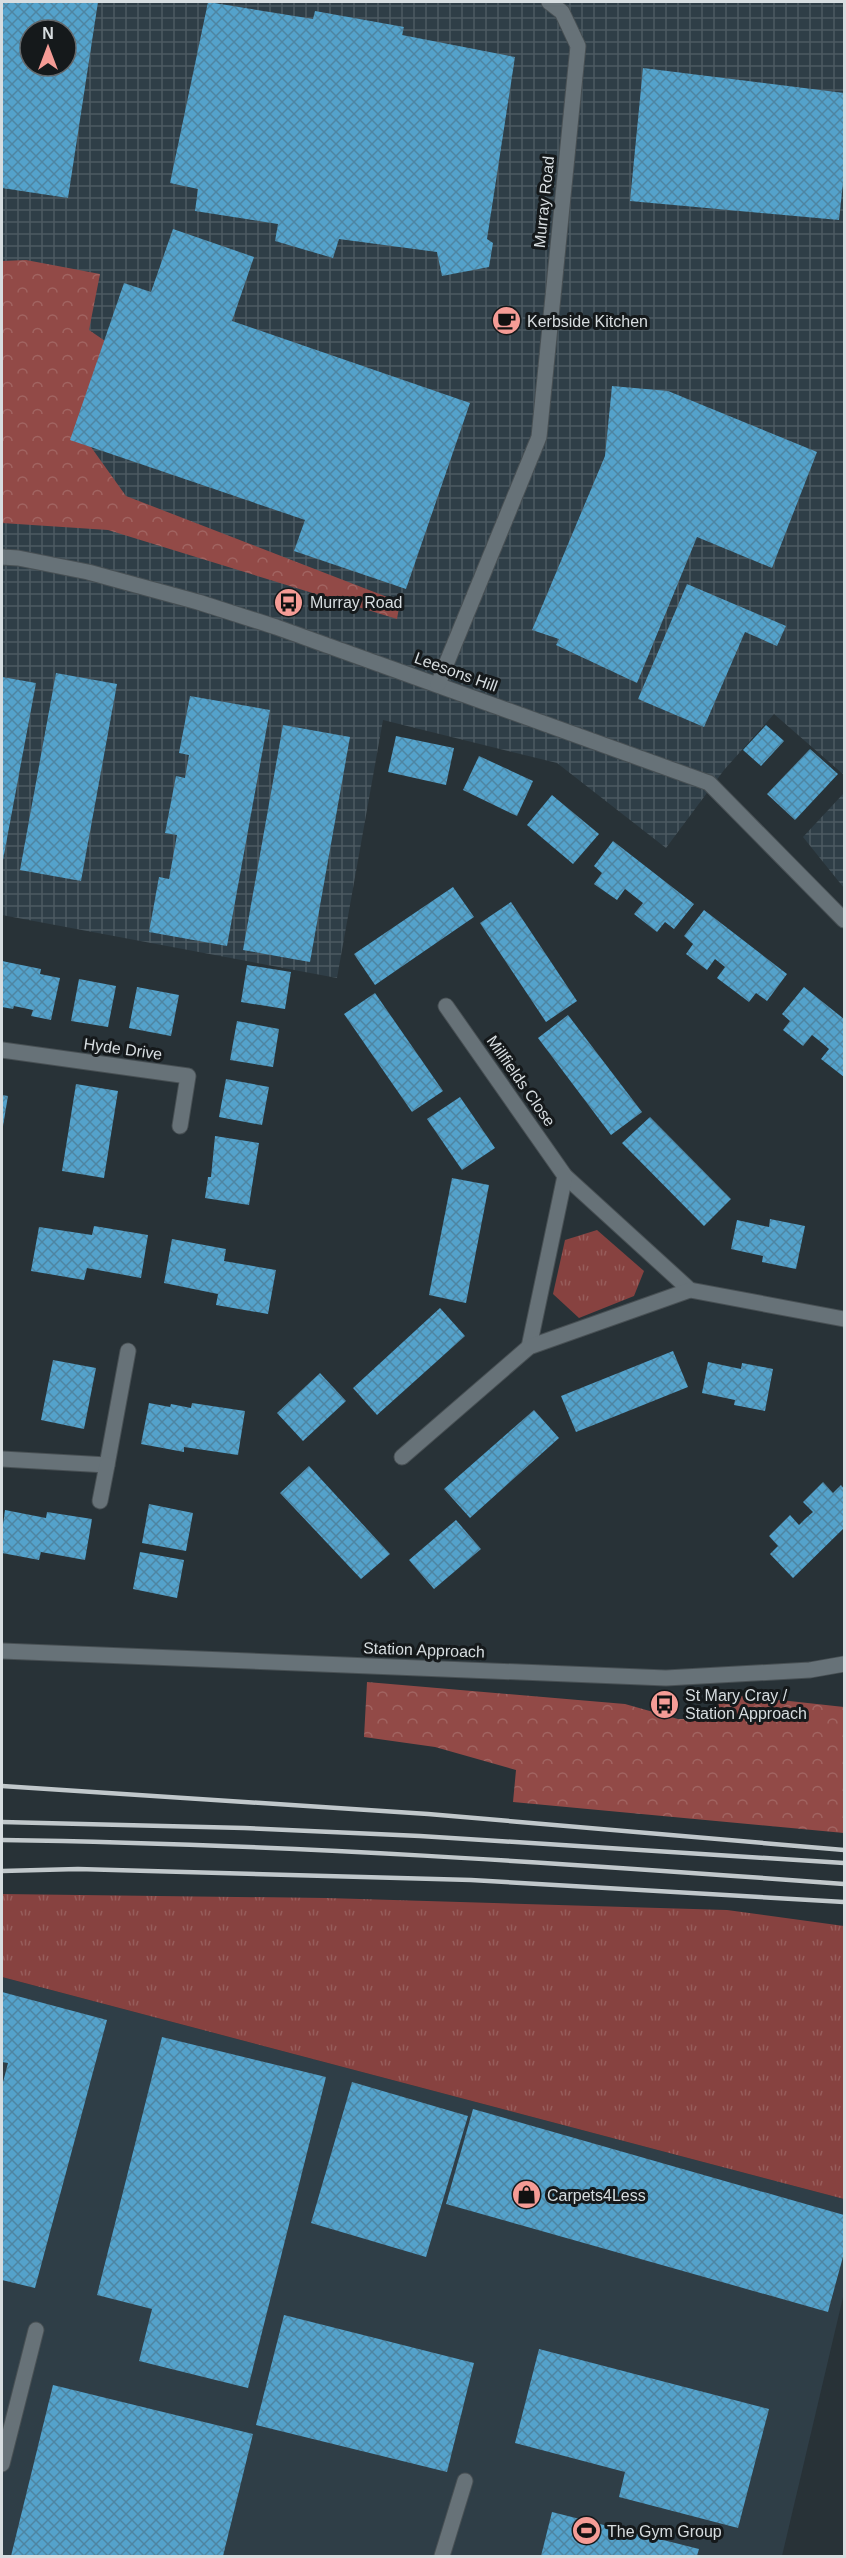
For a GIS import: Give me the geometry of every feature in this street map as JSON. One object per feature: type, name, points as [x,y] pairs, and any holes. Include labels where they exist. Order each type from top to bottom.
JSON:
[{"type":"street","name":"Murray Road","points":[[438,684],[539,437],[578,46],[562,12],[549,2]]},
{"type":"street","name":"Leesons Hill","points":[[2,557],[88,572],[198,602],[438,684],[709,783],[844,920]]},
{"type":"street","name":"Millfields Close","points":[[446,1006],[565,1176],[690,1290]]},
{"type":"street","name":"Hyde Drive","points":[[2,1050],[188,1076],[180,1126]]},
{"type":"street","points":[[529,1347],[565,1176]]},
{"type":"street","points":[[402,1457],[529,1347],[690,1290],[844,1319]]},
{"type":"street","points":[[100,1501],[128,1351]]},
{"type":"street","points":[[2,1459],[106,1465]]},
{"type":"street","name":"Station Approach","points":[[2,1651],[666,1678],[810,1670],[844,1664]]},
{"type":"street","points":[[2,2464],[36,2330]]},
{"type":"street","points":[[442,2556],[465,2481]]},
{"type":"shaded area","points":[[2,2],[844,2],[844,775],[774,714],[724,770],[666,848],[557,763],[383,720],[337,978],[2,915]]},
{"type":"shaded area","points":[[844,793],[844,888],[803,837]]},
{"type":"shaded area","points":[[2,1977],[844,2199],[844,2293],[782,2556],[2,2556]]},
{"type":"green space","points":[[26,260],[100,274],[89,330],[111,345],[91,447],[126,496],[400,602],[397,619],[108,530],[2,523],[2,261]]},
{"type":"green space","points":[[597,1230],[644,1271],[634,1296],[579,1318],[553,1294],[565,1240]]},
{"type":"green space","points":[[367,1682],[625,1704],[678,1719],[711,1719],[724,1694],[844,1707],[844,1833],[513,1802],[516,1770],[435,1747],[364,1737]]},
{"type":"green space","points":[[2,1894],[327,1898],[727,1910],[844,1926],[844,2199],[2,1977]]},
{"type":"building","points":[[2,2],[98,2],[68,198],[2,188]]},
{"type":"building","points":[[208,2],[313,19],[315,11],[404,27],[402,35],[515,57],[487,239],[493,243],[489,267],[442,276],[437,252],[339,239],[333,258],[275,241],[278,224],[195,211],[198,189],[170,183]]},
{"type":"building","points":[[643,68],[844,93],[844,174],[839,220],[630,201]]},
{"type":"building","points":[[173,229],[254,257],[232,321],[470,403],[406,589],[294,551],[305,520],[70,440],[124,283],[151,292]]},
{"type":"building","name":"Kerbside Kitchen","points":[[503,307],[513,308],[510,335],[500,334]]},
{"type":"building","points":[[612,386],[668,391],[817,452],[772,568],[697,537],[637,683],[556,645],[559,639],[532,630],[605,456]]},
{"type":"building","points":[[687,584],[786,626],[777,646],[745,632],[704,727],[638,699]]},
{"type":"building","points":[[56,673],[117,684],[81,881],[20,870]]},
{"type":"building","points":[[2,677],[36,683],[3,860],[2,860]]},
{"type":"building","points":[[190,696],[270,710],[227,946],[149,932],[159,877],[169,879],[177,835],[165,833],[176,776],[185,778],[189,755],[179,753]]},
{"type":"building","points":[[283,725],[350,737],[310,962],[243,950]]},
{"type":"building","points":[[766,725],[784,741],[761,766],[743,750]]},
{"type":"building","points":[[396,736],[454,748],[446,785],[388,772]]},
{"type":"building","points":[[810,749],[838,774],[795,820],[767,794]]},
{"type":"building","points":[[479,756],[533,781],[517,816],[463,790]]},
{"type":"building","points":[[552,795],[599,834],[573,864],[527,825]]},
{"type":"building","points":[[613,841],[694,904],[674,929],[665,922],[657,932],[634,914],[643,903],[625,889],[617,900],[594,884],[602,873],[594,866]]},
{"type":"building","points":[[453,887],[474,917],[375,985],[354,954]]},
{"type":"building","points":[[511,902],[577,1001],[546,1022],[480,923]]},
{"type":"building","points":[[704,910],[787,974],[767,1001],[756,993],[749,1002],[717,978],[725,967],[715,959],[707,970],[686,954],[693,944],[684,936]]},
{"type":"building","points":[[2,961],[41,969],[40,974],[60,978],[51,1020],[31,1016],[33,1010],[14,1006],[13,1009],[2,1007]]},
{"type":"building","points":[[247,965],[291,972],[285,1009],[241,1002]]},
{"type":"building","points":[[79,979],[116,986],[108,1027],[71,1021]]},
{"type":"building","points":[[137,987],[179,995],[171,1036],[129,1028]]},
{"type":"building","points":[[804,987],[844,1019],[844,1077],[821,1059],[829,1049],[812,1035],[803,1046],[783,1030],[790,1021],[782,1014]]},
{"type":"building","points":[[375,993],[443,1091],[412,1112],[344,1014]]},
{"type":"building","points":[[568,1015],[642,1112],[611,1135],[538,1038]]},
{"type":"building","points":[[237,1021],[279,1029],[273,1067],[230,1060]]},
{"type":"building","points":[[226,1079],[269,1087],[262,1125],[219,1117]]},
{"type":"building","points":[[76,1084],[118,1091],[104,1178],[62,1171]]},
{"type":"building","points":[[2,1095],[8,1096],[3,1126],[2,1126]]},
{"type":"building","points":[[460,1097],[495,1148],[462,1170],[427,1119]]},
{"type":"building","points":[[650,1117],[731,1199],[704,1226],[622,1143]]},
{"type":"building","points":[[215,1136],[259,1143],[249,1205],[205,1198],[208,1177],[211,1177]]},
{"type":"building","points":[[452,1178],[489,1185],[466,1303],[429,1295]]},
{"type":"building","points":[[770,1219],[805,1226],[796,1269],[762,1262],[763,1256],[731,1249],[737,1220],[769,1227]]},
{"type":"building","points":[[94,1226],[148,1235],[141,1278],[87,1268],[84,1280],[31,1271],[39,1227],[92,1235]]},
{"type":"building","points":[[172,1239],[226,1249],[224,1261],[276,1270],[268,1314],[216,1305],[218,1294],[164,1283]]},
{"type":"building","points":[[440,1308],[465,1336],[377,1415],[353,1388]]},
{"type":"building","points":[[673,1351],[688,1387],[576,1432],[561,1396]]},
{"type":"building","points":[[53,1360],[96,1368],[84,1429],[41,1420]]},
{"type":"building","points":[[708,1362],[741,1369],[742,1363],[773,1369],[765,1411],[734,1405],[735,1400],[702,1393]]},
{"type":"building","points":[[320,1373],[346,1401],[303,1441],[277,1413]]},
{"type":"building","points":[[149,1403],[191,1408],[192,1403],[245,1411],[238,1455],[184,1447],[184,1452],[141,1444]]},
{"type":"building","points":[[534,1410],[559,1438],[470,1518],[444,1489]]},
{"type":"building","points":[[309,1466],[390,1554],[361,1579],[280,1493]]},
{"type":"building","points":[[823,1482],[833,1493],[841,1485],[844,1489],[844,1528],[793,1578],[770,1554],[778,1546],[769,1536],[790,1515],[799,1525],[813,1512],[803,1502]]},
{"type":"building","points":[[149,1504],[193,1513],[186,1551],[142,1543]]},
{"type":"building","points":[[5,1510],[46,1518],[47,1512],[92,1519],[85,1560],[41,1552],[39,1560],[2,1553]]},
{"type":"building","points":[[456,1520],[481,1549],[434,1589],[409,1560]]},
{"type":"building","points":[[140,1552],[184,1560],[177,1598],[133,1589]]},
{"type":"building","points":[[2,1992],[107,2020],[35,2288],[2,2280],[2,2086],[8,2063],[2,2062]]},
{"type":"building","points":[[162,2037],[326,2077],[248,2388],[139,2361],[152,2309],[97,2295]]},
{"type":"building","points":[[352,2082],[468,2116],[426,2257],[311,2223]]},
{"type":"building","points":[[473,2109],[844,2215],[844,2253],[828,2312],[446,2204]]},
{"type":"building","points":[[284,2315],[474,2363],[447,2472],[256,2425]]},
{"type":"building","points":[[539,2349],[769,2409],[738,2528],[619,2497],[625,2472],[515,2443]]},
{"type":"building","points":[[53,2385],[253,2434],[223,2556],[11,2556]]},
{"type":"building","name":"The Gym Group","points":[[552,2512],[699,2549],[697,2556],[541,2556]]},
{"type":"railway","points":[[2,1786],[428,1814],[844,1850]]},
{"type":"railway","points":[[2,1822],[244,1828],[420,1836],[844,1863]]},
{"type":"railway","points":[[2,1840],[318,1850],[844,1884]]},
{"type":"railway","points":[[2,1871],[78,1869],[471,1880],[844,1902]]},
{"type":"place","name":"Kerbside Kitchen","points":[[506,321]]},
{"type":"place","name":"Murray Road","points":[[289,602]]},
{"type":"place","name":"St Mary Cray / Station Approach","points":[[664,1704]]},
{"type":"place","name":"Carpets4Less","points":[[526,2195]]},
{"type":"place","name":"The Gym Group","points":[[586,2531]]}]
